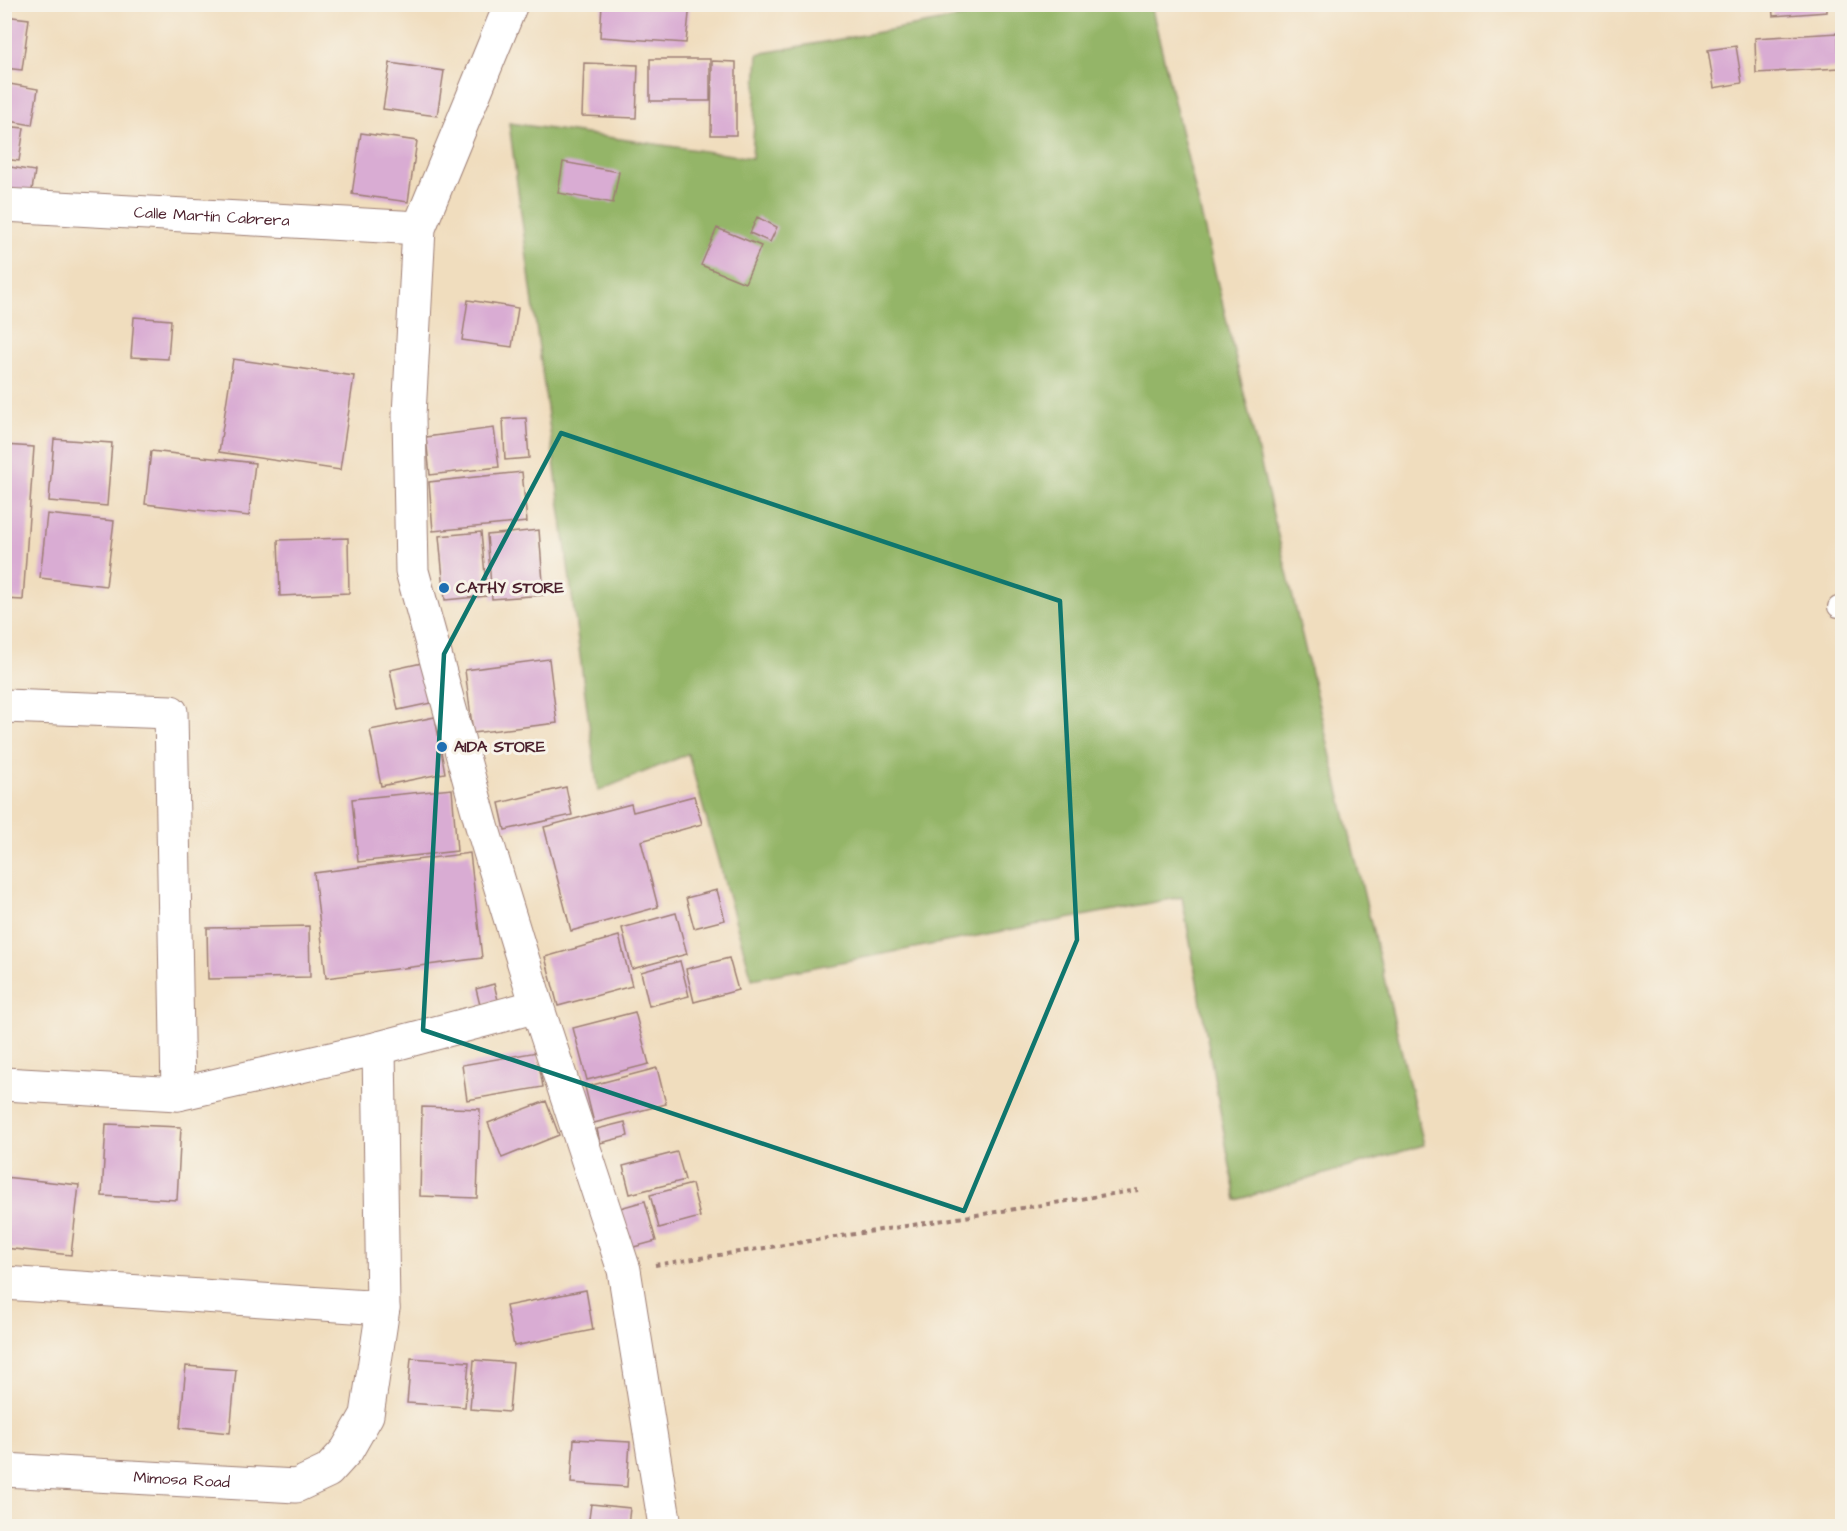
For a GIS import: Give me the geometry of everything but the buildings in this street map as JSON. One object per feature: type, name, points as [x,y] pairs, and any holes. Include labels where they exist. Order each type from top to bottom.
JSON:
[{"type":"street","points":[[512,4],[419,228],[409,416],[412,571],[482,826],[537,1006],[624,1270],[665,1527]]},
{"type":"street","name":"Calle Martín Cabrera","points":[[4,205],[419,228]]},
{"type":"street","points":[[4,706],[171,712],[178,1094]]},
{"type":"street","points":[[4,1084],[178,1094],[379,1048],[537,1006]]},
{"type":"street","name":"Mimosa Road","points":[[4,1470],[296,1486],[328,1471],[347,1450],[367,1415],[383,1308],[379,1048]]},
{"type":"street","points":[[4,1283],[383,1308]]},
{"type":"path","points":[[624,1270],[1138,1190]]},
{"type":"highlighted area","points":[[561,433],[1060,601],[1077,940],[964,1211],[423,1030],[444,654]]},
{"type":"green space","points":[[1029,5],[1151,5],[1424,1145],[1236,1200],[1182,897],[752,979],[688,754],[598,791],[509,123],[752,158],[758,54]]},
{"type":"place","name":"CATHY STORE","points":[[444,588]]},
{"type":"place","name":"AIDA STORE","points":[[442,747]]}]
